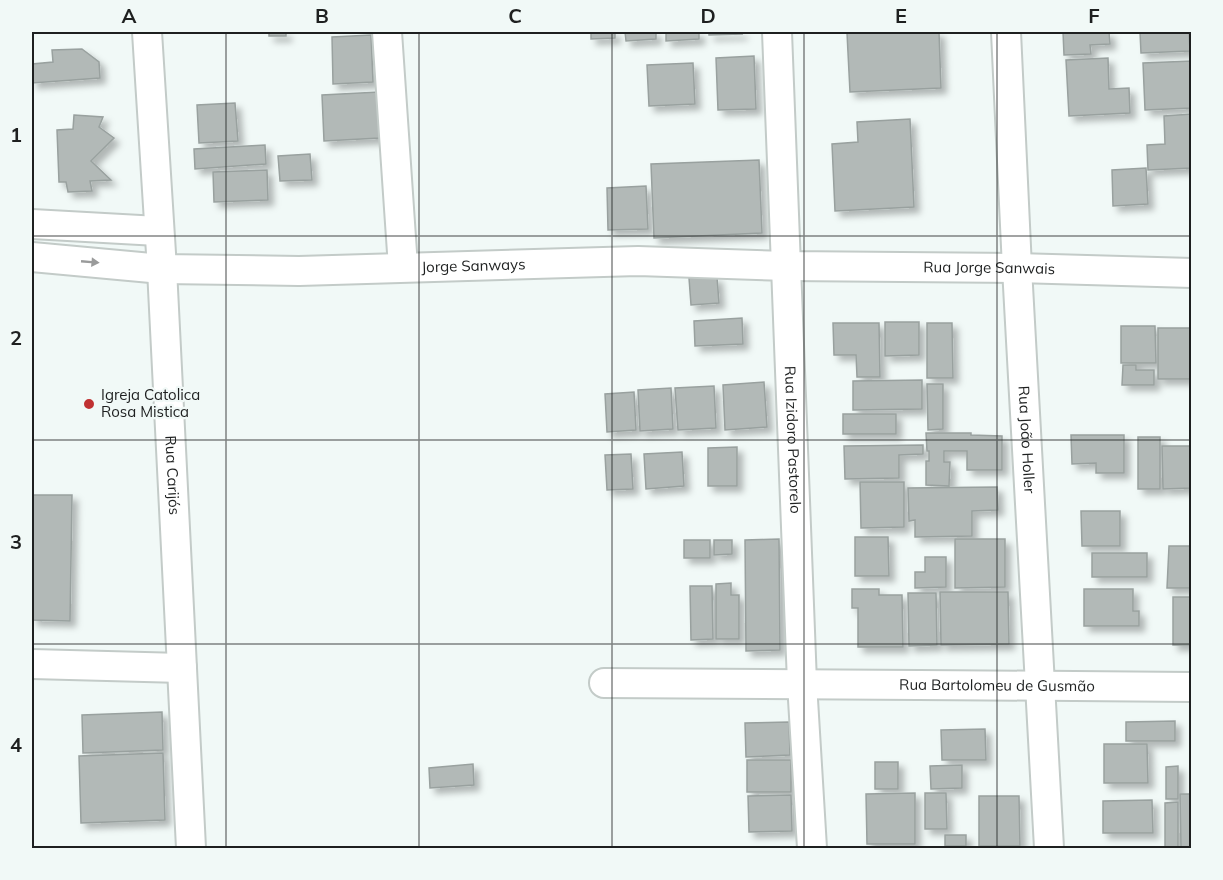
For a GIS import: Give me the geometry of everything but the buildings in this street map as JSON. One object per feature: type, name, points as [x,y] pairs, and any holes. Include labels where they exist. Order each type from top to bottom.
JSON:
[{"type":"street","name":"Rua Carijós","points":[[147,32],[162,269],[191,849]]},
{"type":"street","points":[[387,32],[403,267]]},
{"type":"street","name":"Rua Izidoro Pastorelo","points":[[777,32],[802,683],[812,849]]},
{"type":"street","name":"Rua João Holler","points":[[1006,32],[1049,849]]},
{"type":"street","points":[[32,224],[158,231]]},
{"type":"street","points":[[32,257],[162,269]]},
{"type":"street","name":"Jorge Sanways","points":[[162,269],[299,271],[638,261],[787,266]]},
{"type":"street","name":"Rua Jorge Sanwais","points":[[787,266],[1017,268],[1191,273]]},
{"type":"street","points":[[32,664],[182,668]]},
{"type":"street","name":"Rua Bartolomeu de Gusmão","points":[[604,682],[1191,687]]},
{"type":"place","name":"Igreja Catolica Rosa Mistica","points":[[89,404]]}]
